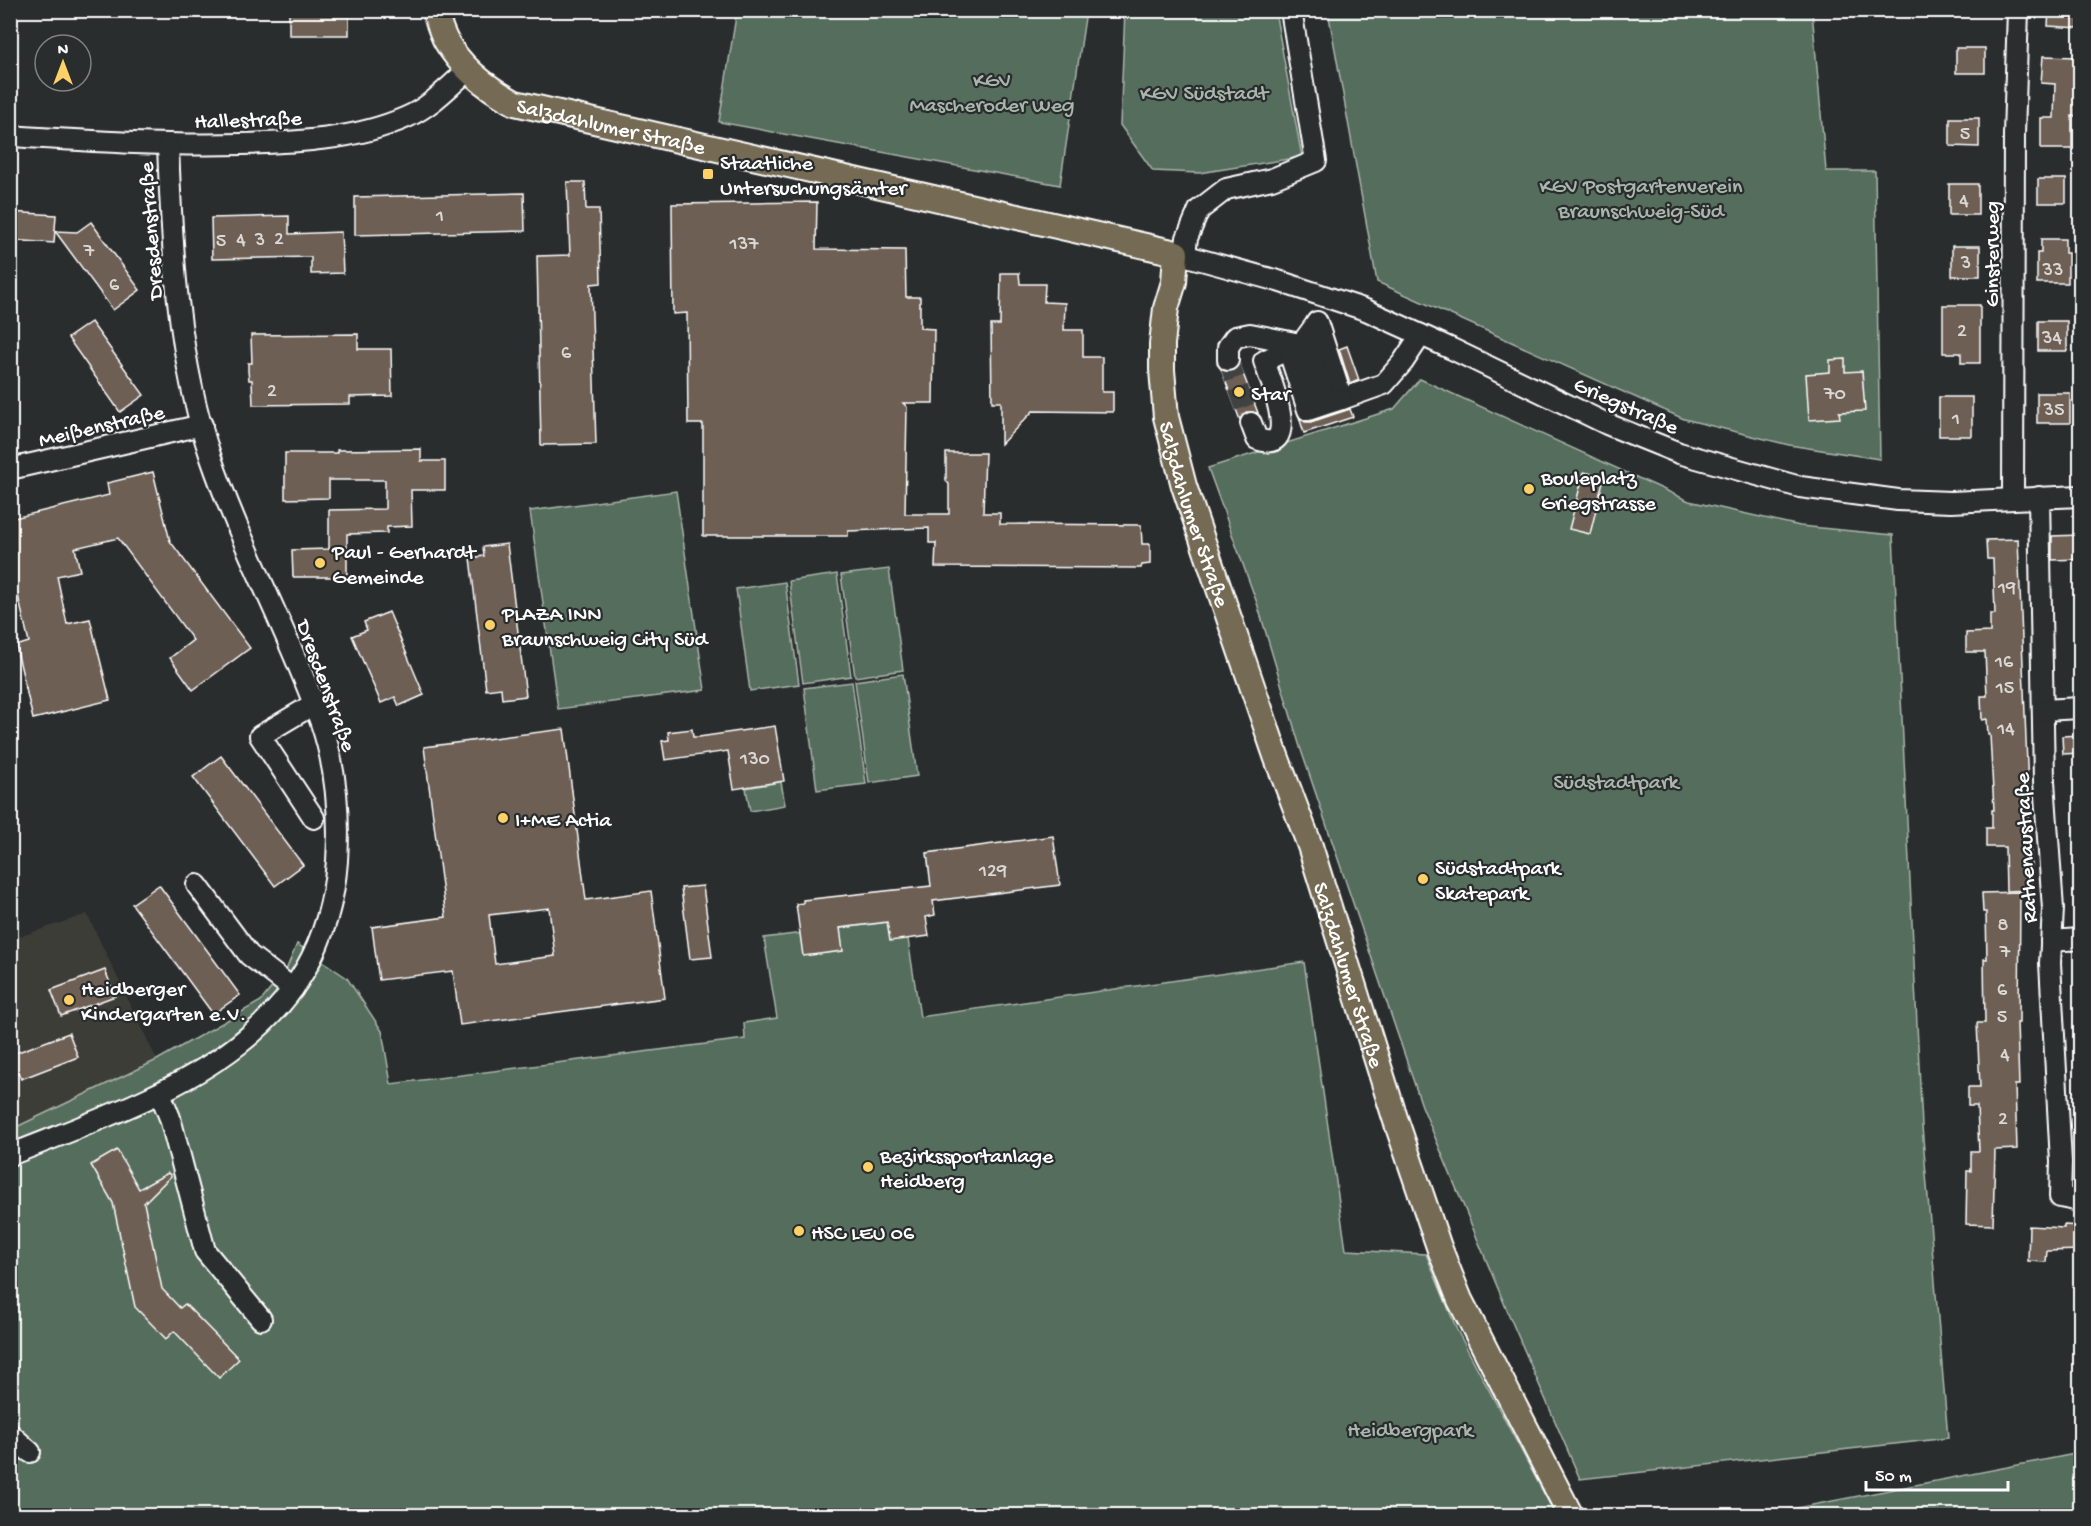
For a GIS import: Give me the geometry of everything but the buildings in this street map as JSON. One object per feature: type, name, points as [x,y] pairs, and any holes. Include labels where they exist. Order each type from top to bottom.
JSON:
[{"type":"main road","name":"Salzdahlumer Straße","points":[[434,10],[446,41],[468,70],[490,90],[515,103],[1180,254],[1166,308],[1162,370],[1166,417],[1184,486],[1276,756],[1310,846],[1392,1107],[1439,1247],[1466,1311],[1571,1515]]},
{"type":"street","points":[[1180,254],[1199,210],[1226,189],[1272,179],[1316,161],[1291,10]]},
{"type":"street","name":"Ginsterweg","points":[[2013,499],[2014,135],[2018,10]]},
{"type":"street","name":"Hallestraße","points":[[10,136],[168,145],[315,140],[371,130],[408,116],[426,106],[468,70]]},
{"type":"street","name":"Dresdenstraße","points":[[10,1155],[160,1093],[204,1070],[249,1038],[293,989],[319,941],[333,894],[338,819],[336,784],[329,750],[314,704],[246,548],[211,458],[186,361],[177,298],[168,145]]},
{"type":"street","name":"Griegstraße","points":[[1180,254],[1366,310],[1607,424],[1679,453],[1759,476],[1800,487],[1898,500],[1951,502],[2080,496]]},
{"type":"street","points":[[1324,296],[1316,324],[1291,358],[1308,410],[1384,384],[1403,362],[1421,335]]},
{"type":"street","points":[[1316,324],[1334,401]]},
{"type":"street","points":[[1228,360],[1228,347],[1235,337],[1250,334],[1300,345]]},
{"type":"street","points":[[1251,423],[1257,440],[1277,438],[1281,430],[1281,417],[1264,361],[1300,345]]},
{"type":"street","name":"Meißenstraße","points":[[10,469],[202,425]]},
{"type":"street","name":"Rathenaustraße","points":[[2040,497],[2044,781],[2053,909],[2050,963],[2060,1197],[2080,1201]]},
{"type":"street","points":[[314,704],[260,736],[314,818]]},
{"type":"street","points":[[2043,710],[2080,708]]},
{"type":"street","points":[[197,885],[249,955],[293,989]]},
{"type":"street","points":[[2051,941],[2080,939]]},
{"type":"street","points":[[160,1093],[171,1118],[205,1251],[261,1319]]},
{"type":"street","points":[[10,1434],[30,1452]]},
{"type":"shaded area","name":"Heidberger Kindergarten e.V.","points":[[87,914],[157,1060],[11,1130],[10,940]]},
{"type":"green space","name":"KGV Mascheroder Weg","points":[[737,10],[1086,11],[1060,185],[719,122]]},
{"type":"green space","name":"KGV Südstadt","points":[[1125,11],[1275,11],[1302,157],[1199,173],[1153,171],[1120,125]]},
{"type":"green space","name":"KGV Postgartenverein Braunschweig-Süd","points":[[1328,11],[1812,11],[1826,171],[1875,171],[1880,459],[1789,445],[1684,419],[1377,282]]},
{"type":"green space","name":"Südstadtpark","points":[[1420,379],[1689,501],[1800,526],[1893,535],[1922,1126],[1948,1438],[1580,1479],[1422,1106],[1300,747],[1257,603],[1208,468],[1394,409]]},
{"type":"green space","points":[[676,491],[705,690],[558,709],[530,511]]},
{"type":"green space","points":[[889,569],[903,670],[855,677],[841,575]]},
{"type":"green space","points":[[837,574],[851,676],[803,683],[789,581]]},
{"type":"green space","points":[[785,582],[799,684],[750,691],[736,589]]},
{"type":"green space","points":[[903,674],[917,776],[869,783],[855,681]]},
{"type":"green space","points":[[852,682],[866,784],[817,790],[804,688]]},
{"type":"green space","points":[[781,782],[785,805],[750,811],[746,788]]},
{"type":"green space","name":"Heidbergpark","points":[[905,920],[920,1017],[1304,962],[1346,1250],[1426,1254],[1457,1330],[1555,1514],[1568,1510],[1571,1515],[11,1515],[10,1130],[157,1060],[261,1001],[286,970],[297,944],[347,978],[382,1031],[391,1084],[745,1039],[744,1023],[777,1018],[764,938]]},
{"type":"green space","points":[[2080,1453],[2080,1515],[1761,1515]]},
{"type":"tunnel","points":[[1228,360],[1251,423]]},
{"type":"place","name":"Staatliche Untersuchungsämter","points":[[708,174]]},
{"type":"place","name":"Star","points":[[1239,392]]},
{"type":"place","name":"Bouleplatz Griegstrasse","points":[[1529,489]]},
{"type":"place","name":"Paul - Gerhardt Gemeinde","points":[[320,563]]},
{"type":"place","name":"PLAZA INN Braunschweig City Süd","points":[[490,625]]},
{"type":"place","name":"I+ME Actia","points":[[503,818]]},
{"type":"place","name":"Südstadtpark Skatepark","points":[[1423,879]]},
{"type":"place","name":"Heidberger Kindergarten e.V.","points":[[69,1000]]},
{"type":"place","name":"Bezirkssportanlage Heidberg","points":[[868,1167]]},
{"type":"place","name":"HSC LEU 06","points":[[799,1231]]}]
